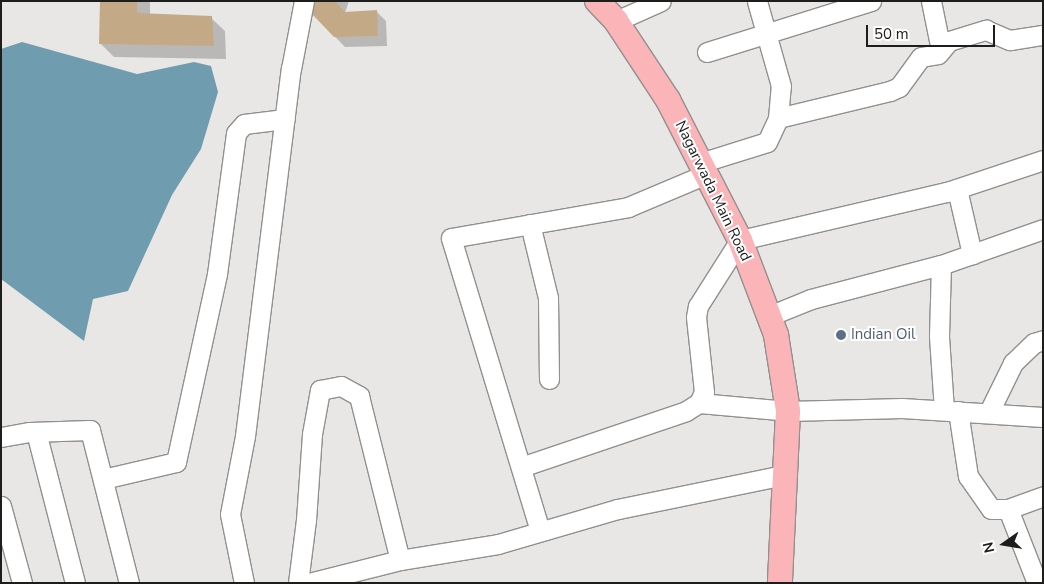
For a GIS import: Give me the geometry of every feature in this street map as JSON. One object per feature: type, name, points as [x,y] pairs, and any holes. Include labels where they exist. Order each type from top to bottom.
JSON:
[{"type":"main road","name":"Nagarwada Main Road","points":[[597,1],[616,21],[668,100],[740,240],[776,334],[788,411],[780,583]]},
{"type":"street","points":[[244,583],[230,514],[262,319],[285,119],[304,1]]},
{"type":"street","points":[[616,21],[661,1]]},
{"type":"street","points":[[540,531],[451,238],[628,207],[703,169],[767,142],[778,118],[781,86],[757,1]]},
{"type":"street","points":[[707,52],[872,1]]},
{"type":"street","points":[[930,1],[941,50]]},
{"type":"street","points":[[778,118],[890,91],[899,87],[921,57],[938,54],[949,41],[986,30],[1010,40],[1043,35]]},
{"type":"street","points":[[103,479],[176,462],[218,274],[236,133],[244,124],[285,119]]},
{"type":"street","points":[[521,467],[686,411],[699,403],[704,392],[696,317],[698,306],[740,240],[957,189],[1043,160]]},
{"type":"street","points":[[957,189],[972,254]]},
{"type":"street","points":[[530,224],[548,298],[550,379]]},
{"type":"street","points":[[769,316],[811,299],[941,265],[1043,229]]},
{"type":"street","points":[[941,265],[938,336],[951,411],[968,476],[990,509],[1008,509],[1043,496]]},
{"type":"street","points":[[989,412],[1017,358],[1034,343],[1043,340]]},
{"type":"street","points":[[298,583],[306,520],[312,434],[320,390],[341,386],[359,396],[400,560]]},
{"type":"street","points":[[699,403],[788,411],[841,408],[989,412],[1043,417]]},
{"type":"street","points":[[1,437],[36,432],[90,430],[129,583]]},
{"type":"street","points":[[36,432],[75,583]]},
{"type":"street","points":[[309,583],[371,576],[400,560],[498,544],[618,509],[784,475]]},
{"type":"street","points":[[1,506],[22,583]]},
{"type":"street","points":[[1008,509],[1037,583]]},
{"type":"water","points":[[22,42],[137,74],[194,62],[211,66],[218,92],[201,149],[172,195],[128,291],[93,299],[84,341],[1,279],[1,49]]},
{"type":"building","points":[[100,1],[137,1],[137,13],[212,16],[214,46],[99,44]]},
{"type":"building","points":[[311,1],[335,1],[345,12],[377,10],[378,36],[334,37],[312,14]]},
{"type":"place","name":"Indian Oil","points":[[841,335]]}]
